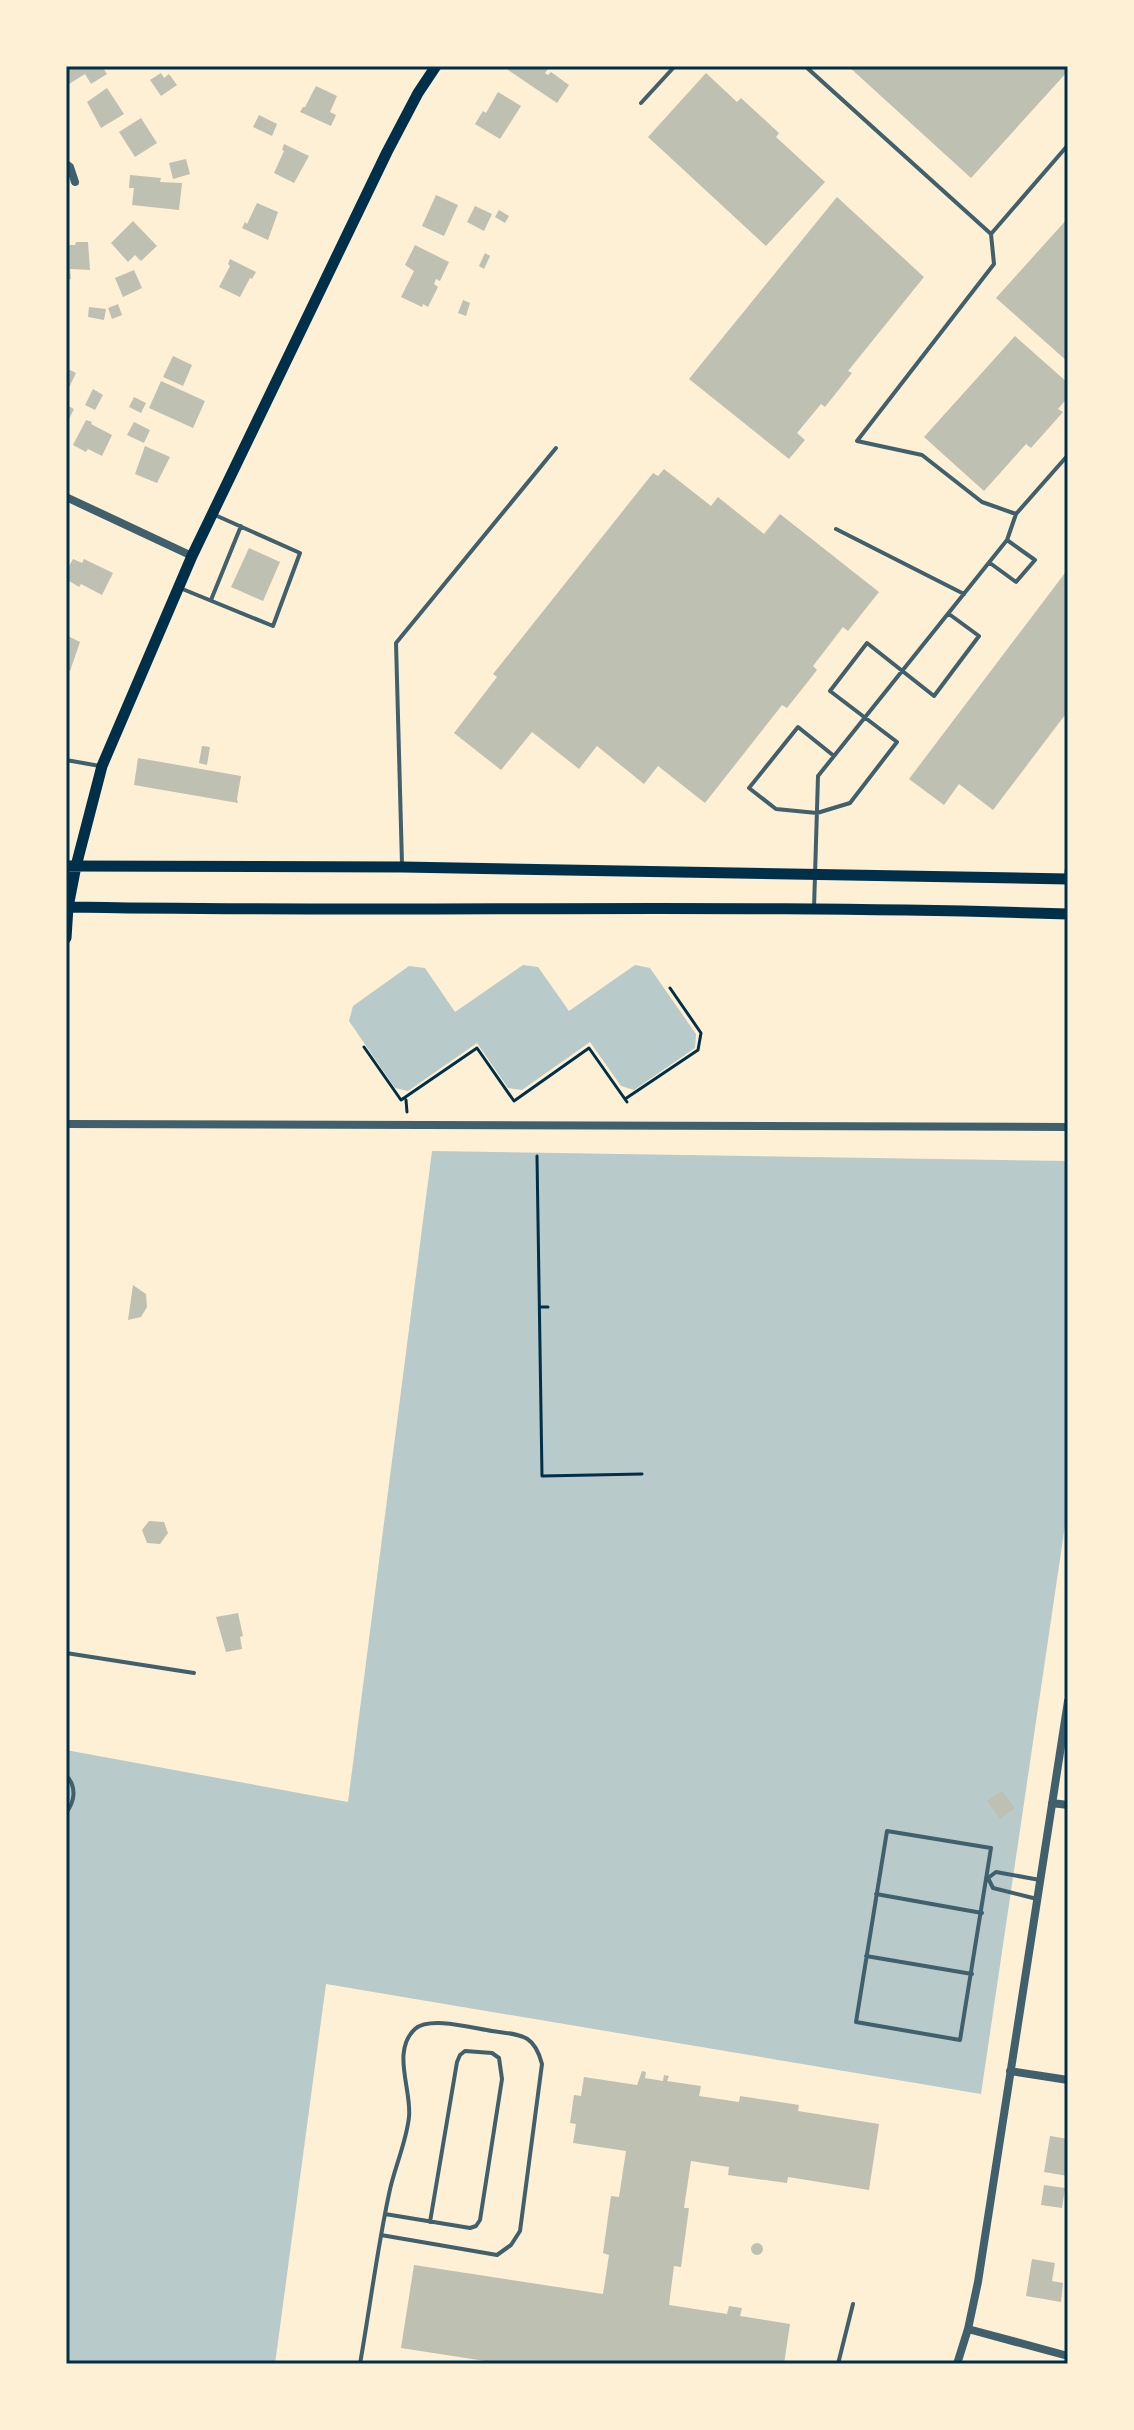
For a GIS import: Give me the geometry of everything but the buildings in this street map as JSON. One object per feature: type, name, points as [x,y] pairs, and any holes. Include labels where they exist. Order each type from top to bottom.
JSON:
[{"type":"main road","points":[[66,938],[71,866],[102,766],[192,556],[387,152],[436,66]]},
{"type":"main road","points":[[71,866],[403,867],[1067,878]]},
{"type":"main road","points":[[67,907],[378,910],[814,908],[1068,914]]},
{"type":"street","points":[[66,164],[75,182]]},
{"type":"street","points":[[66,497],[192,556]]},
{"type":"street","points":[[66,1124],[1068,1127]]},
{"type":"street","points":[[957,2364],[978,2282],[1068,1701]]},
{"type":"street","points":[[1052,1803],[1068,1805]]},
{"type":"street","points":[[1010,2071],[1068,2080]]},
{"type":"street","points":[[968,2329],[1068,2356]]},
{"type":"lane","points":[[641,103],[675,66]]},
{"type":"lane","points":[[805,66],[991,234],[994,264],[857,441],[922,455],[982,502],[1016,514]]},
{"type":"lane","points":[[991,234],[1068,145]]},
{"type":"lane","points":[[403,867],[396,643],[556,448]]},
{"type":"lane","points":[[814,908],[818,776],[990,563],[1007,540],[1016,514],[1068,455]]},
{"type":"lane","points":[[178,587],[273,626],[300,553],[213,514]]},
{"type":"lane","points":[[211,600],[241,526]]},
{"type":"lane","points":[[836,529],[964,594]]},
{"type":"lane","points":[[990,563],[1016,582],[1035,560],[1007,540]]},
{"type":"lane","points":[[834,756],[798,727],[749,788],[776,809],[817,813],[850,803],[897,742],[830,691],[867,643],[934,696],[979,636],[949,614]]},
{"type":"lane","points":[[66,760],[102,766]]},
{"type":"lane","points":[[1067,878],[1068,861]]},
{"type":"lane","points":[[66,1653],[194,1673]]},
{"type":"lane","points":[[66,1775],[74,1794],[66,1813]]},
{"type":"lane","points":[[887,1831],[991,1848],[988,1878],[960,2040],[856,2022],[887,1831]]},
{"type":"lane","points":[[988,1878],[996,1872],[1040,1880]]},
{"type":"lane","points":[[988,1878],[993,1888],[1037,1899]]},
{"type":"lane","points":[[876,1894],[982,1913]]},
{"type":"lane","points":[[866,1956],[972,1974]]},
{"type":"lane","points":[[360,2364],[381,2235],[385,2214],[406,2139],[410,2106],[403,2053],[406,2040],[420,2025],[429,2022],[524,2036],[538,2048],[542,2064],[520,2231],[511,2245],[497,2255],[381,2235]]},
{"type":"lane","points":[[385,2214],[430,2222],[470,2228],[480,2220],[502,2079],[499,2058],[492,2053],[465,2051],[457,2062],[430,2222]]},
{"type":"lane","points":[[838,2364],[853,2304]]},
{"type":"path","points":[[627,1101],[698,1050],[701,1033],[670,988]]},
{"type":"path","points":[[364,1047],[401,1100],[477,1048],[514,1101],[589,1048],[595,1052],[627,1101],[629,1110]]},
{"type":"path","points":[[406,1100],[407,1110]]},
{"type":"path","points":[[515,1110],[516,1101]]},
{"type":"path","points":[[537,1156],[542,1476],[642,1474]]},
{"type":"path","points":[[538,1226],[545,1226]]},
{"type":"path","points":[[540,1307],[548,1307]]},
{"type":"shaded area","points":[[523,965],[538,967],[569,1011],[635,965],[650,968],[696,1034],[695,1048],[634,1090],[621,1086],[590,1042],[522,1090],[508,1088],[477,1043],[408,1091],[395,1088],[349,1021],[353,1006],[409,966],[425,968],[455,1012]]},
{"type":"shaded area","points":[[432,1151],[1068,1161],[1068,1505],[981,2094],[326,1984],[275,2364],[66,2364],[66,1750],[348,1802]]}]
